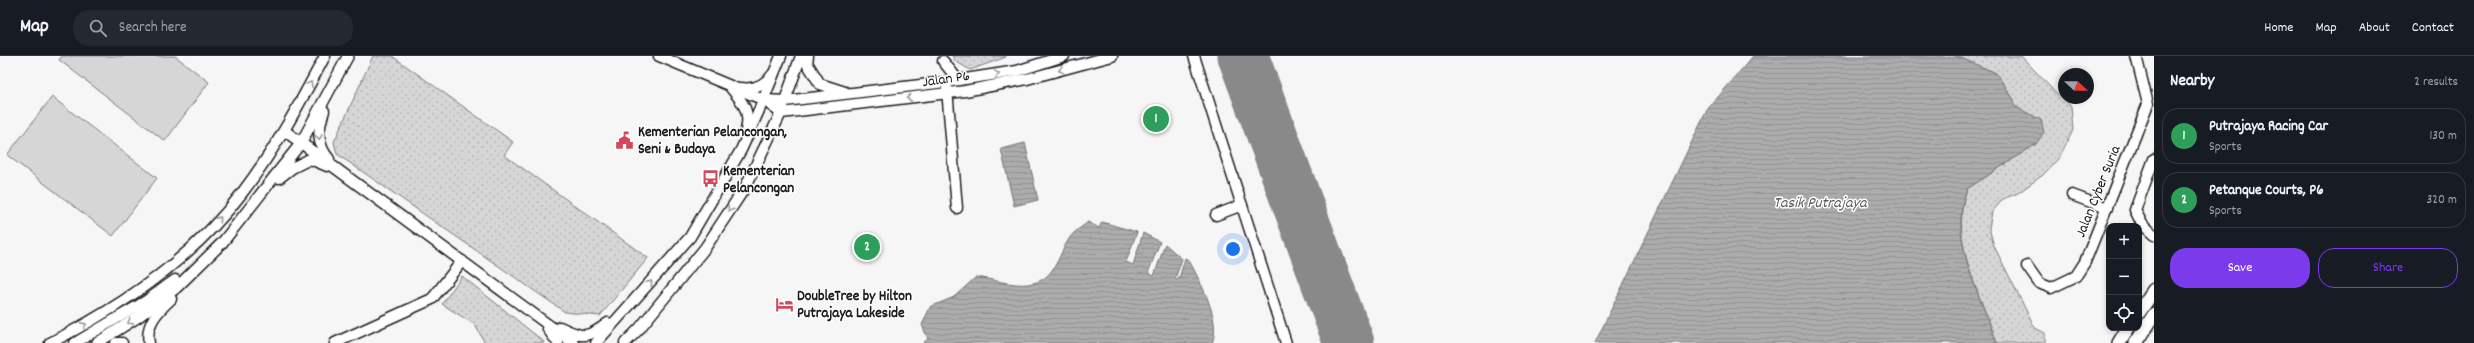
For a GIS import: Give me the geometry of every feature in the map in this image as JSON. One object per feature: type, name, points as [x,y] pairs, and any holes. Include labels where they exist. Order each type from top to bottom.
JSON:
[{"type":"main road","points":[[2142,308],[2154,290]]},
{"type":"main road","points":[[2136,343],[2154,315]]},
{"type":"main road","points":[[2119,343],[2126,331]]},
{"type":"street","points":[[110,322],[165,277],[242,194],[285,131],[325,56]]},
{"type":"street","points":[[148,343],[150,324],[158,311],[202,268],[301,143],[332,87],[346,56]]},
{"type":"street","points":[[659,56],[764,100],[781,113]]},
{"type":"street","points":[[596,343],[690,237],[741,150],[764,100],[781,56]]},
{"type":"street","points":[[625,343],[639,329],[706,248],[746,186],[781,113],[801,56]]},
{"type":"street","points":[[808,56],[808,63],[820,84],[850,93]]},
{"type":"street","name":"Jalan P6","points":[[764,100],[785,101],[934,84],[1017,71],[1064,56]]},
{"type":"street","name":"Jalan P6","points":[[781,113],[947,94],[1027,79],[1112,56]]},
{"type":"street","points":[[1194,56],[1286,343]]},
{"type":"street","name":"Jalan Cyber Suria","points":[[2027,266],[2039,283],[2047,288],[2076,276],[2085,262],[2148,104],[2136,56]]},
{"type":"street","points":[[934,84],[939,76],[943,61],[954,77],[958,80]]},
{"type":"street","points":[[729,86],[749,89],[759,86],[769,80],[776,70]]},
{"type":"street","points":[[946,82],[957,208]]},
{"type":"street","points":[[729,86],[743,103],[748,114],[748,123],[741,150]]},
{"type":"street","points":[[332,87],[318,131],[322,151],[340,171]]},
{"type":"street","points":[[285,131],[574,343]]},
{"type":"street","points":[[75,343],[146,301],[177,278],[215,242],[265,190],[292,168],[310,159],[340,171]]},
{"type":"street","points":[[2154,159],[2135,210],[2142,224],[2154,234]]},
{"type":"street","points":[[2072,195],[2107,208]]},
{"type":"street","points":[[1216,215],[1242,205]]},
{"type":"street","points":[[50,343],[88,324],[123,301],[158,275],[208,232]]},
{"type":"street","points":[[97,343],[138,317],[176,288],[222,243]]},
{"type":"street","points":[[334,343],[432,299],[462,261]]},
{"type":"street","points":[[540,318],[576,335],[588,336],[601,328],[640,295]]},
{"type":"street","points":[[540,318],[558,343]]},
{"type":"street","points":[[633,343],[639,329]]},
{"type":"street","points":[[116,343],[122,343]]},
{"type":"shaded area","points":[[62,56],[175,56],[209,82],[165,141],[59,60]]},
{"type":"shaded area","points":[[373,56],[392,56],[513,142],[504,155],[648,258],[600,316],[565,312],[337,154],[334,142]]},
{"type":"shaded area","points":[[952,56],[1006,57],[970,70],[955,61]]},
{"type":"shaded area","points":[[1956,56],[2021,56],[2058,94],[2058,104],[2069,104],[2071,106],[2073,130],[2059,158],[2043,175],[2018,193],[2003,199],[1992,212],[1989,228],[1994,246],[2035,328],[2045,333],[2045,343],[1997,343],[1975,287],[1964,247],[1961,228],[1962,208],[1967,189],[2036,144],[2041,120],[2014,106],[2014,100],[1996,73]]},
{"type":"shaded area","points":[[52,97],[157,178],[113,236],[7,155]]},
{"type":"shaded area","points":[[462,276],[544,343],[485,343],[475,325],[442,304]]},
{"type":"water","name":"Tasik Putrajaya","points":[[1753,56],[1956,56],[1996,73],[2014,100],[2014,106],[2041,120],[2044,132],[2036,144],[1967,189],[1962,208],[1961,228],[1963,247],[1968,267],[1997,343],[1595,343],[1707,110]]},
{"type":"water","points":[[1025,143],[1038,200],[1014,206],[1001,149]]},
{"type":"water","points":[[1088,222],[1099,228],[1102,222],[1137,232],[1126,262],[1133,265],[1143,233],[1160,242],[1148,273],[1154,276],[1165,244],[1182,259],[1175,279],[1179,279],[1185,258],[1189,260],[1204,290],[1212,312],[1214,334],[1212,343],[923,343],[928,339],[922,325],[930,307],[954,297],[976,277],[1009,283],[1028,284],[1037,282],[1050,273],[1071,236]]},
{"type":"runway","points":[[1243,56],[1349,343]]},
{"type":"place","name":"Putrajaya Racing Car","points":[[1156,119]]},
{"type":"place","name":"Kementerian Pelancongan, Seni & Budaya","points":[[625,140]]},
{"type":"place","name":"Kementerian Pelancongan","points":[[710,179]]},
{"type":"place","name":"Petanque Courts, P6","points":[[867,247]]},
{"type":"place","name":"DoubleTree by Hilton Putrajaya Lakeside","points":[[784,304]]}]
